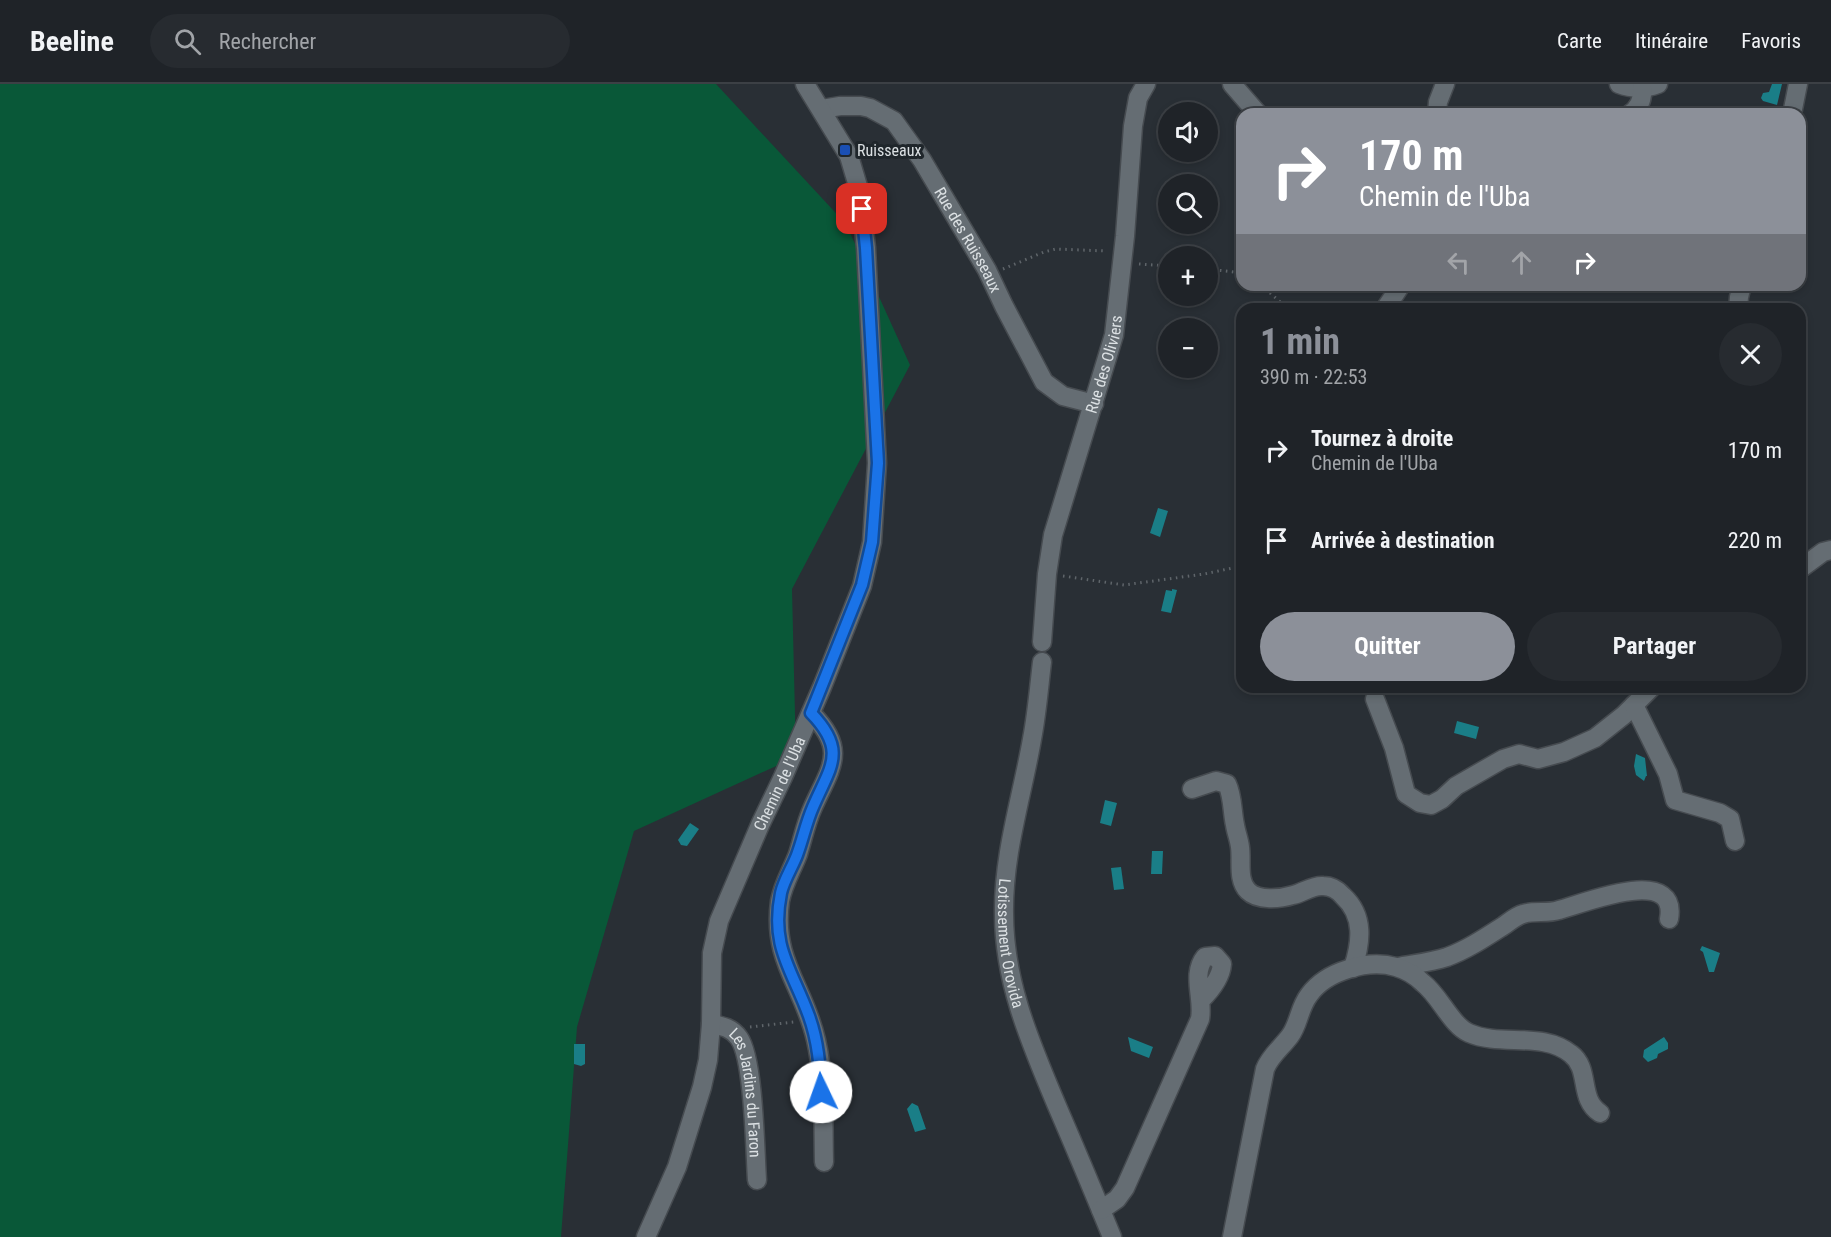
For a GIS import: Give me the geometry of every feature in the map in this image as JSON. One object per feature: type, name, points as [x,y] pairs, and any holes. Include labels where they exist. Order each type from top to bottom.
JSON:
[{"type":"street","name":"Chemin de l'Uba","points":[[646,1237],[671,1183],[689,1132],[705,1073],[711,1024],[712,953],[719,921],[811,713],[859,594],[872,542],[877,477],[866,248],[860,193],[852,163],[822,109],[805,84]]},
{"type":"street","name":"Rue des Oliviers","points":[[1042,642],[1047,574],[1056,520],[1114,335],[1123,257],[1135,107],[1146,84]]},
{"type":"street","points":[[1232,84],[1253,108]]},
{"type":"street","points":[[1438,108],[1445,84]]},
{"type":"street","points":[[1619,84],[1632,88],[1650,86]]},
{"type":"street","points":[[1793,108],[1798,84]]},
{"type":"street","points":[[1637,108],[1650,86]]},
{"type":"street","name":"Rue des Ruisseaux","points":[[822,109],[861,106],[870,108],[894,121],[922,160],[990,275],[1044,382],[1063,396],[1094,404]]},
{"type":"street","points":[[1806,565],[1824,552],[1831,550]]},
{"type":"street","name":"Lotissement Orovida","points":[[1042,662],[1032,739],[1015,816],[1007,868],[1005,941],[1014,993],[1035,1056],[1112,1237]]},
{"type":"street","points":[[1375,699],[1394,748],[1406,794],[1420,803],[1431,805],[1456,786],[1503,759],[1519,754],[1538,759],[1564,752],[1595,738],[1646,693]]},
{"type":"street","points":[[1634,705],[1668,774],[1676,800],[1720,813],[1730,819],[1735,842]]},
{"type":"street","points":[[811,713],[828,734],[833,761],[810,814],[797,856],[783,887],[779,913],[779,937],[783,956],[816,1037],[824,1162]]},
{"type":"street","points":[[1192,789],[1216,781],[1227,784],[1240,846],[1242,879],[1248,891],[1264,898],[1276,898],[1292,896],[1314,886],[1322,886],[1335,889],[1347,899],[1358,916],[1360,924],[1353,968]]},
{"type":"street","points":[[1398,968],[1444,958],[1456,953],[1480,941],[1522,914],[1554,912],[1632,890],[1647,891],[1665,898],[1669,904],[1669,919]]},
{"type":"street","points":[[1233,1237],[1261,1079],[1268,1062],[1293,1032],[1302,1006],[1310,993],[1327,978],[1353,968],[1377,965],[1398,968],[1422,981],[1434,992],[1453,1019],[1466,1031],[1483,1037],[1550,1044],[1569,1052],[1580,1064],[1590,1105],[1600,1113]]},
{"type":"street","points":[[1101,1210],[1118,1199],[1125,1188],[1197,1027],[1201,1000]]},
{"type":"street","name":"Les Jardins du Faron","points":[[711,1024],[728,1028],[736,1034],[745,1048],[752,1097],[757,1180]]},
{"type":"path","points":[[990,275],[1056,249],[1123,257],[1158,264]]},
{"type":"path","points":[[1218,270],[1236,272]]},
{"type":"path","points":[[1268,291],[1281,303]]},
{"type":"path","points":[[1047,574],[1124,585],[1236,567]]},
{"type":"path","points":[[736,1034],[740,1029],[747,1027],[810,1020]]},
{"type":"green space","points":[[0,84],[716,84],[846,224],[910,365],[792,589],[796,757],[634,831],[577,1027],[561,1237],[0,1237]]},
{"type":"water","points":[[1772,84],[1782,84],[1777,105],[1763,101],[1761,98],[1763,93],[1769,92]]},
{"type":"water","points":[[1158,508],[1168,511],[1160,537],[1150,533]]},
{"type":"water","points":[[1172,589],[1177,590],[1171,613],[1161,611],[1166,590],[1172,591]]},
{"type":"water","points":[[1457,721],[1479,727],[1476,739],[1454,733]]},
{"type":"water","points":[[1636,754],[1645,758],[1647,776],[1644,781],[1636,775],[1634,766]]},
{"type":"water","points":[[1105,800],[1117,803],[1111,826],[1100,823]]},
{"type":"water","points":[[690,823],[699,829],[687,846],[681,845],[678,840]]},
{"type":"water","points":[[1152,851],[1163,851],[1162,874],[1151,874]]},
{"type":"water","points":[[1121,867],[1124,889],[1114,890],[1111,868]]},
{"type":"water","points":[[1702,946],[1720,953],[1714,972],[1709,972],[1703,952],[1700,950]]},
{"type":"water","points":[[1128,1037],[1153,1047],[1149,1058],[1131,1051]]},
{"type":"water","points":[[1664,1037],[1668,1043],[1668,1049],[1648,1062],[1643,1057],[1644,1050]]},
{"type":"water","points":[[574,1044],[585,1044],[585,1064],[581,1066],[574,1064]]},
{"type":"water","points":[[912,1103],[918,1106],[926,1129],[915,1132],[907,1109]]},
{"type":"place","name":"Ruisseaux","points":[[845,150]]},
{"type":"route","points":[[821,1092],[816,1037],[809,1015],[783,956],[779,937],[779,913],[783,887],[797,856],[810,814],[833,761],[828,734],[811,713],[862,585],[871,551],[878,463],[862,209]]}]
